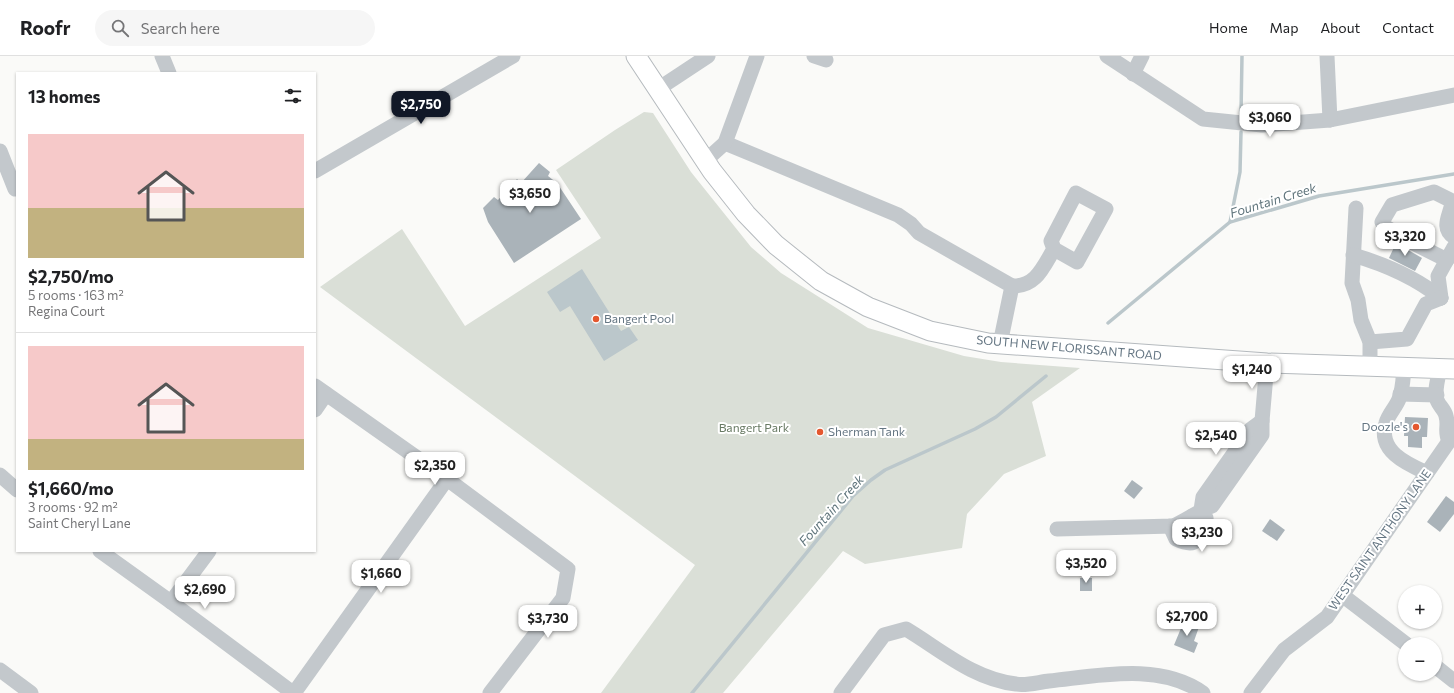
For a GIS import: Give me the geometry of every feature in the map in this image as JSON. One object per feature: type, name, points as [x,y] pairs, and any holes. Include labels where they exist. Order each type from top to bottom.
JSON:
[{"type":"main road","name":"SOUTH NEW FLORISSANT ROAD","points":[[636,56],[712,171],[746,214],[776,245],[821,281],[868,307],[930,331],[988,343],[1267,364],[1447,369]]},
{"type":"street","points":[[162,56],[169,72]]},
{"type":"street","points":[[316,170],[513,56]]},
{"type":"street","points":[[658,88],[708,56]]},
{"type":"street","points":[[705,161],[725,143],[757,56]]},
{"type":"street","points":[[1107,56],[1203,119],[1262,125],[1330,120],[1454,95]]},
{"type":"street","points":[[1134,74],[1142,56]]},
{"type":"street","points":[[1327,56],[1330,120]]},
{"type":"street","points":[[725,143],[898,215],[911,224],[919,233],[1012,286],[1021,286],[1029,283],[1038,276],[1054,249]]},
{"type":"street","points":[[0,151],[15,189]]},
{"type":"street","points":[[1441,298],[1438,276],[1450,253],[1417,245],[1382,224],[1382,222],[1392,205],[1434,192],[1452,200],[1446,223],[1450,234],[1454,237]]},
{"type":"street","points":[[1356,208],[1352,282],[1358,300],[1361,320],[1370,342],[1370,367]]},
{"type":"street","points":[[1354,255],[1375,262],[1420,283],[1441,298]]},
{"type":"street","points":[[1000,344],[1012,286]]},
{"type":"street","points":[[1370,342],[1407,339],[1426,304],[1441,298]]},
{"type":"street","points":[[1057,529],[1170,526],[1186,521],[1199,513],[1201,510],[1212,506],[1233,466],[1262,435],[1267,364]]},
{"type":"street","points":[[1404,368],[1400,394],[1386,424],[1385,438],[1390,450],[1398,458],[1427,473]]},
{"type":"street","points":[[1447,369],[1437,395],[1437,401],[1445,412],[1447,418],[1446,434],[1452,438]]},
{"type":"street","points":[[316,407],[321,390],[447,479],[568,569],[563,598],[490,693]]},
{"type":"street","points":[[1400,394],[1437,395]]},
{"type":"street","name":"WEST SAINT ANTHONY LANE","points":[[1252,693],[1284,650],[1327,617],[1452,438]]},
{"type":"street","points":[[0,475],[16,489]]},
{"type":"street","points":[[101,552],[294,693],[447,479]]},
{"type":"street","points":[[1170,526],[1176,539],[1185,544],[1198,540],[1207,529],[1206,518],[1201,510]]},
{"type":"street","points":[[171,602],[208,552]]},
{"type":"street","points":[[1342,595],[1398,638]]},
{"type":"street","points":[[841,693],[884,636],[906,629],[968,668],[987,677],[1017,685],[1132,673],[1164,676],[1197,689],[1203,693]]},
{"type":"street","points":[[0,670],[31,693]]},
{"type":"street","points":[[1442,672],[1454,681]]},
{"type":"green space","name":"Bangert Park","points":[[644,112],[653,113],[691,172],[751,247],[781,273],[868,328],[964,356],[1001,362],[1080,368],[1032,402],[1046,456],[1004,474],[967,514],[962,548],[865,564],[843,551],[723,693],[601,693],[695,565],[320,287],[402,229],[465,326],[601,238],[556,170]]},
{"type":"shaded area","name":"Bangert Pool","points":[[582,269],[621,331],[629,327],[638,340],[604,361],[570,306],[560,312],[547,292]]},
{"type":"building","points":[[539,163],[550,172],[548,176],[557,183],[581,219],[514,263],[488,222],[483,208],[494,197],[498,200],[517,179],[521,183]]},
{"type":"building","points":[[1396,243],[1422,258],[1415,271],[1389,258]]},
{"type":"building","name":"Doozle's","points":[[1405,417],[1428,418],[1427,437],[1422,437],[1422,448],[1408,447],[1408,436],[1404,436]]},
{"type":"building","points":[[1132,480],[1143,488],[1134,499],[1124,491]]},
{"type":"building","points":[[1446,496],[1454,502],[1454,514],[1440,532],[1427,522]]},
{"type":"building","points":[[1270,519],[1285,530],[1277,541],[1262,531]]},
{"type":"building","points":[[1080,578],[1092,578],[1092,591],[1080,591]]},
{"type":"building","points":[[1184,621],[1199,627],[1194,641],[1198,643],[1194,653],[1174,645]]},
{"type":"waterway","points":[[1241,114],[1242,56]]},
{"type":"waterway","points":[[1230,222],[1240,172],[1241,132]]},
{"type":"waterway","name":"Fountain Creek","points":[[1108,323],[1230,222],[1319,196],[1454,174]]},
{"type":"waterway","name":"Fountain Creek","points":[[692,693],[853,496],[885,470],[975,429],[996,417],[1046,376]]},
{"type":"place","name":"Bangert Pool","points":[[596,319]]},
{"type":"place","name":"Doozle's","points":[[1416,427]]},
{"type":"place","name":"Sherman Tank","points":[[820,432]]}]
